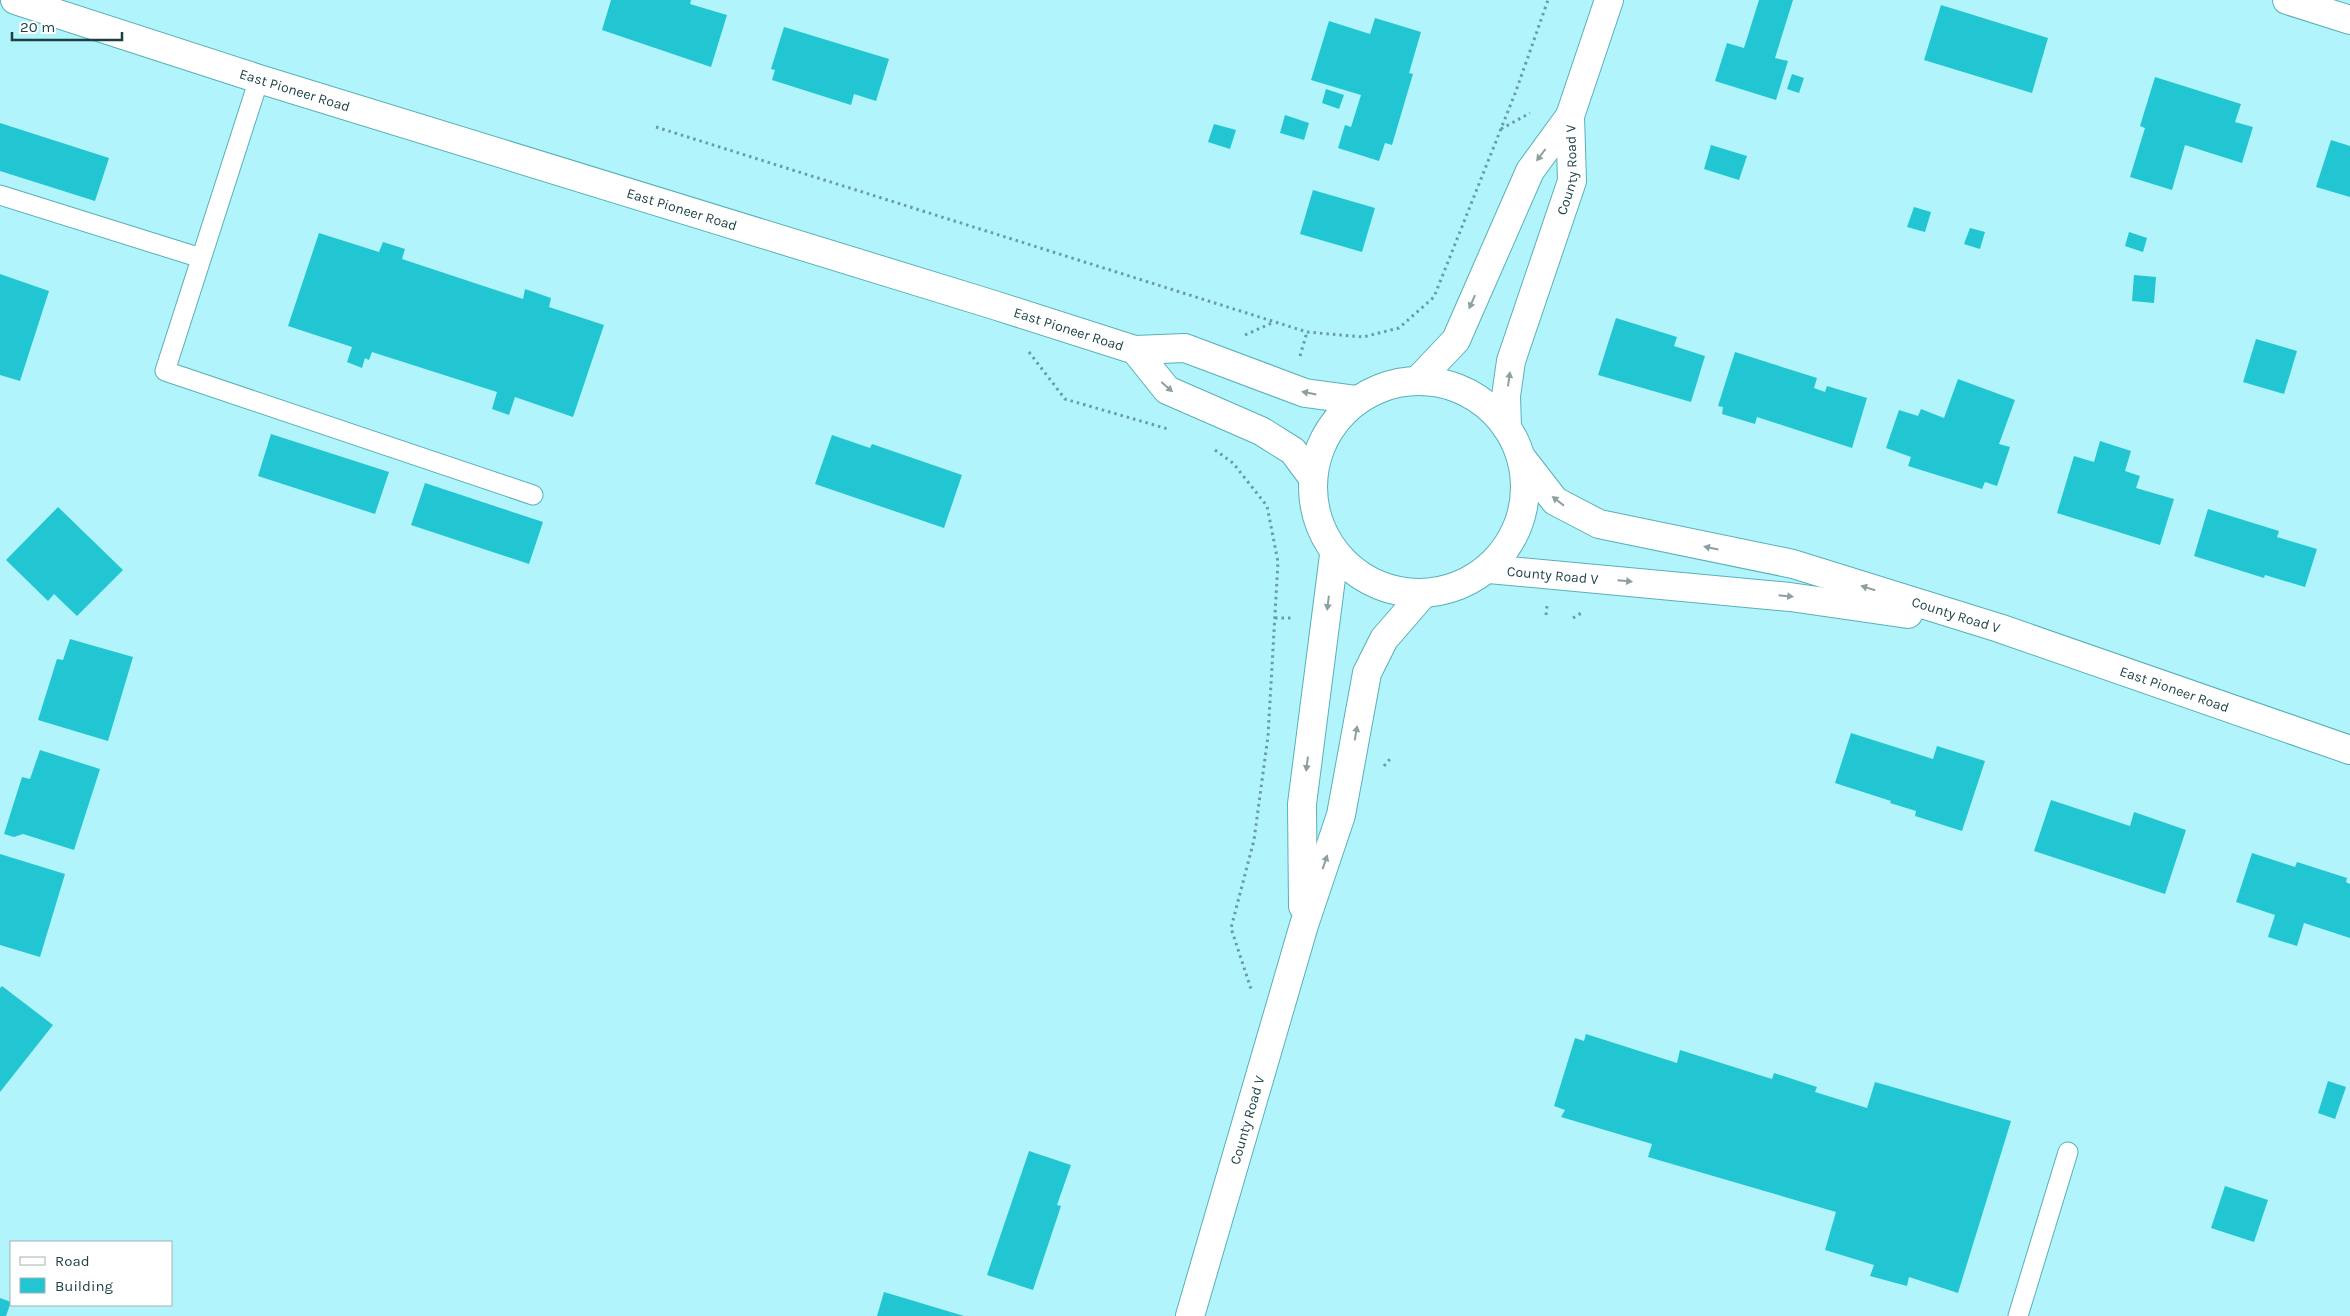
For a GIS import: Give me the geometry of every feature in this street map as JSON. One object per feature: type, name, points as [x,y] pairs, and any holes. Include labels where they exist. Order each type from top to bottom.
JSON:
[{"type":"main road","name":"East Pioneer Road","points":[[15,0],[259,79],[1135,350],[1167,390],[1261,431],[1293,451],[1313,478]]},
{"type":"main road","name":"County Road V","points":[[1609,0],[1570,116],[1572,181],[1511,361],[1506,396],[1507,428],[1524,460],[1555,501],[1599,524],[1793,564],[1998,628]]},
{"type":"main road","points":[[2287,0],[2350,20]]},
{"type":"main road","points":[[1420,378],[1456,340],[1530,171],[1570,116]]},
{"type":"main road","points":[[1135,350],[1185,348],[1305,393],[1357,400]]},
{"type":"main road","points":[[1507,428],[1488,405],[1454,386],[1420,378],[1389,383],[1357,400],[1342,415],[1321,448],[1313,478],[1316,516],[1334,555],[1358,571],[1398,589],[1423,594],[1457,588],[1489,568],[1509,542],[1522,516],[1524,460]]},
{"type":"main road","name":"County Road V","points":[[1304,925],[1302,804],[1334,555]]},
{"type":"main road","name":"County Road V","points":[[1489,568],[1790,597],[1998,628]]},
{"type":"main road","name":"County Road V","points":[[1190,1316],[1304,925],[1341,815],[1367,673],[1384,639],[1423,594]]},
{"type":"main road","name":"East Pioneer Road","points":[[1998,628],[2350,750]]},
{"type":"lane","points":[[259,79],[165,371],[533,495]]},
{"type":"lane","points":[[0,195],[201,258]]},
{"type":"lane","points":[[2018,1316],[2068,1152]]},
{"type":"path","points":[[656,128],[1307,332],[1363,337],[1399,328],[1434,298],[1516,91],[1548,0]]},
{"type":"path","points":[[1065,398],[1176,433]]},
{"type":"path","points":[[1210,448],[1218,451],[1233,463],[1267,506],[1278,562],[1268,736],[1254,840],[1231,928]]},
{"type":"building","points":[[611,0],[691,0],[690,4],[727,15],[711,67],[602,30]]},
{"type":"building","points":[[1759,0],[1793,0],[1775,58],[1788,61],[1776,100],[1715,81],[1727,43],[1744,48]]},
{"type":"building","points":[[1941,5],[2048,38],[2032,93],[1924,60]]},
{"type":"building","points":[[1375,18],[1421,32],[1409,73],[1413,74],[1392,145],[1385,143],[1379,161],[1338,148],[1345,125],[1351,127],[1361,95],[1311,80],[1329,21],[1370,34]]},
{"type":"building","points":[[784,27],[889,59],[876,101],[854,94],[851,105],[772,80],[775,70],[771,69]]},
{"type":"building","points":[[1792,74],[1804,78],[1799,93],[1787,89]]},
{"type":"building","points":[[2155,77],[2241,104],[2235,122],[2253,127],[2242,163],[2185,145],[2172,190],[2130,177],[2145,128],[2140,126]]},
{"type":"building","points":[[1326,89],[1344,95],[1339,109],[1322,103]]},
{"type":"building","points":[[1285,115],[1309,123],[1304,140],[1280,133]]},
{"type":"building","points":[[0,123],[109,158],[95,201],[0,171]]},
{"type":"building","points":[[1214,124],[1236,130],[1230,149],[1208,142]]},
{"type":"building","points":[[2331,140],[2350,146],[2350,197],[2316,187]]},
{"type":"building","points":[[1711,145],[1747,156],[1739,180],[1704,169]]},
{"type":"building","points":[[1313,190],[1375,208],[1362,252],[1300,234]]},
{"type":"building","points":[[1914,207],[1931,212],[1925,232],[1907,227]]},
{"type":"building","points":[[1970,228],[1985,232],[1980,249],[1964,244]]},
{"type":"building","points":[[2129,232],[2147,238],[2143,252],[2125,246]]},
{"type":"building","points":[[319,233],[379,252],[383,242],[405,249],[402,259],[523,299],[525,289],[551,298],[549,307],[604,325],[573,417],[515,397],[509,415],[492,409],[497,392],[372,352],[369,360],[365,358],[362,368],[347,362],[352,347],[288,326]]},
{"type":"building","points":[[0,274],[49,291],[20,381],[0,375]]},
{"type":"building","points":[[2134,275],[2156,277],[2154,303],[2132,301]]},
{"type":"building","points":[[1616,318],[1677,337],[1674,346],[1705,356],[1691,402],[1598,375]]},
{"type":"building","points":[[2256,339],[2297,351],[2284,394],[2243,382]]},
{"type":"building","points":[[1735,352],[1817,378],[1814,388],[1825,392],[1827,386],[1867,398],[1852,448],[1757,417],[1755,424],[1722,414],[1723,407],[1718,406]]},
{"type":"building","points":[[1958,379],[2015,400],[1999,444],[2010,447],[1997,486],[1985,482],[1982,489],[1908,466],[1911,457],[1886,448],[1899,410],[1918,416],[1921,409],[1944,418]]},
{"type":"building","points":[[271,434],[389,472],[375,514],[258,476]]},
{"type":"building","points":[[832,435],[870,448],[872,444],[962,475],[944,528],[815,484]]},
{"type":"building","points":[[2100,441],[2131,451],[2125,471],[2140,476],[2136,488],[2174,499],[2160,545],[2057,513],[2074,456],[2094,462]]},
{"type":"building","points":[[425,483],[543,522],[529,564],[411,525]]},
{"type":"building","points":[[58,507],[123,570],[77,616],[54,594],[48,601],[6,560]]},
{"type":"building","points":[[2208,509],[2279,531],[2277,537],[2317,549],[2305,587],[2265,575],[2264,578],[2194,556]]},
{"type":"building","points":[[70,639],[133,657],[108,741],[38,720],[57,659],[63,660]]},
{"type":"building","points":[[1851,733],[1933,759],[1937,746],[1985,761],[1962,831],[1915,816],[1916,811],[1890,803],[1891,801],[1835,783]]},
{"type":"building","points":[[40,750],[100,769],[74,850],[23,834],[14,837],[4,834],[22,777],[30,779]]},
{"type":"building","points":[[2051,800],[2130,826],[2134,812],[2186,830],[2165,894],[2034,851]]},
{"type":"building","points":[[2252,853],[2295,867],[2297,862],[2347,878],[2346,882],[2350,884],[2350,938],[2304,923],[2297,946],[2268,937],[2275,915],[2236,902]]},
{"type":"building","points":[[0,854],[65,874],[40,957],[0,945]]},
{"type":"building","points":[[2,986],[53,1025],[0,1092],[0,988]]},
{"type":"building","points":[[1586,1034],[1677,1063],[1680,1050],[1772,1079],[1774,1073],[1817,1087],[1815,1092],[1867,1108],[1875,1082],[2011,1121],[1958,1293],[1909,1277],[1907,1286],[1870,1276],[1874,1265],[1825,1250],[1836,1212],[1648,1157],[1652,1144],[1561,1117],[1565,1110],[1554,1106],[1575,1038],[1584,1041]]},
{"type":"building","points":[[2328,1081],[2346,1087],[2335,1119],[2318,1113]]},
{"type":"building","points":[[1029,1151],[1071,1165],[1057,1205],[1061,1206],[1033,1290],[987,1275]]},
{"type":"building","points":[[2225,1186],[2268,1200],[2254,1242],[2211,1228]]},
{"type":"building","points":[[884,1292],[964,1316],[877,1316]]},
{"type":"building","points":[[0,1298],[10,1302],[10,1305],[6,1316],[0,1316]]}]
